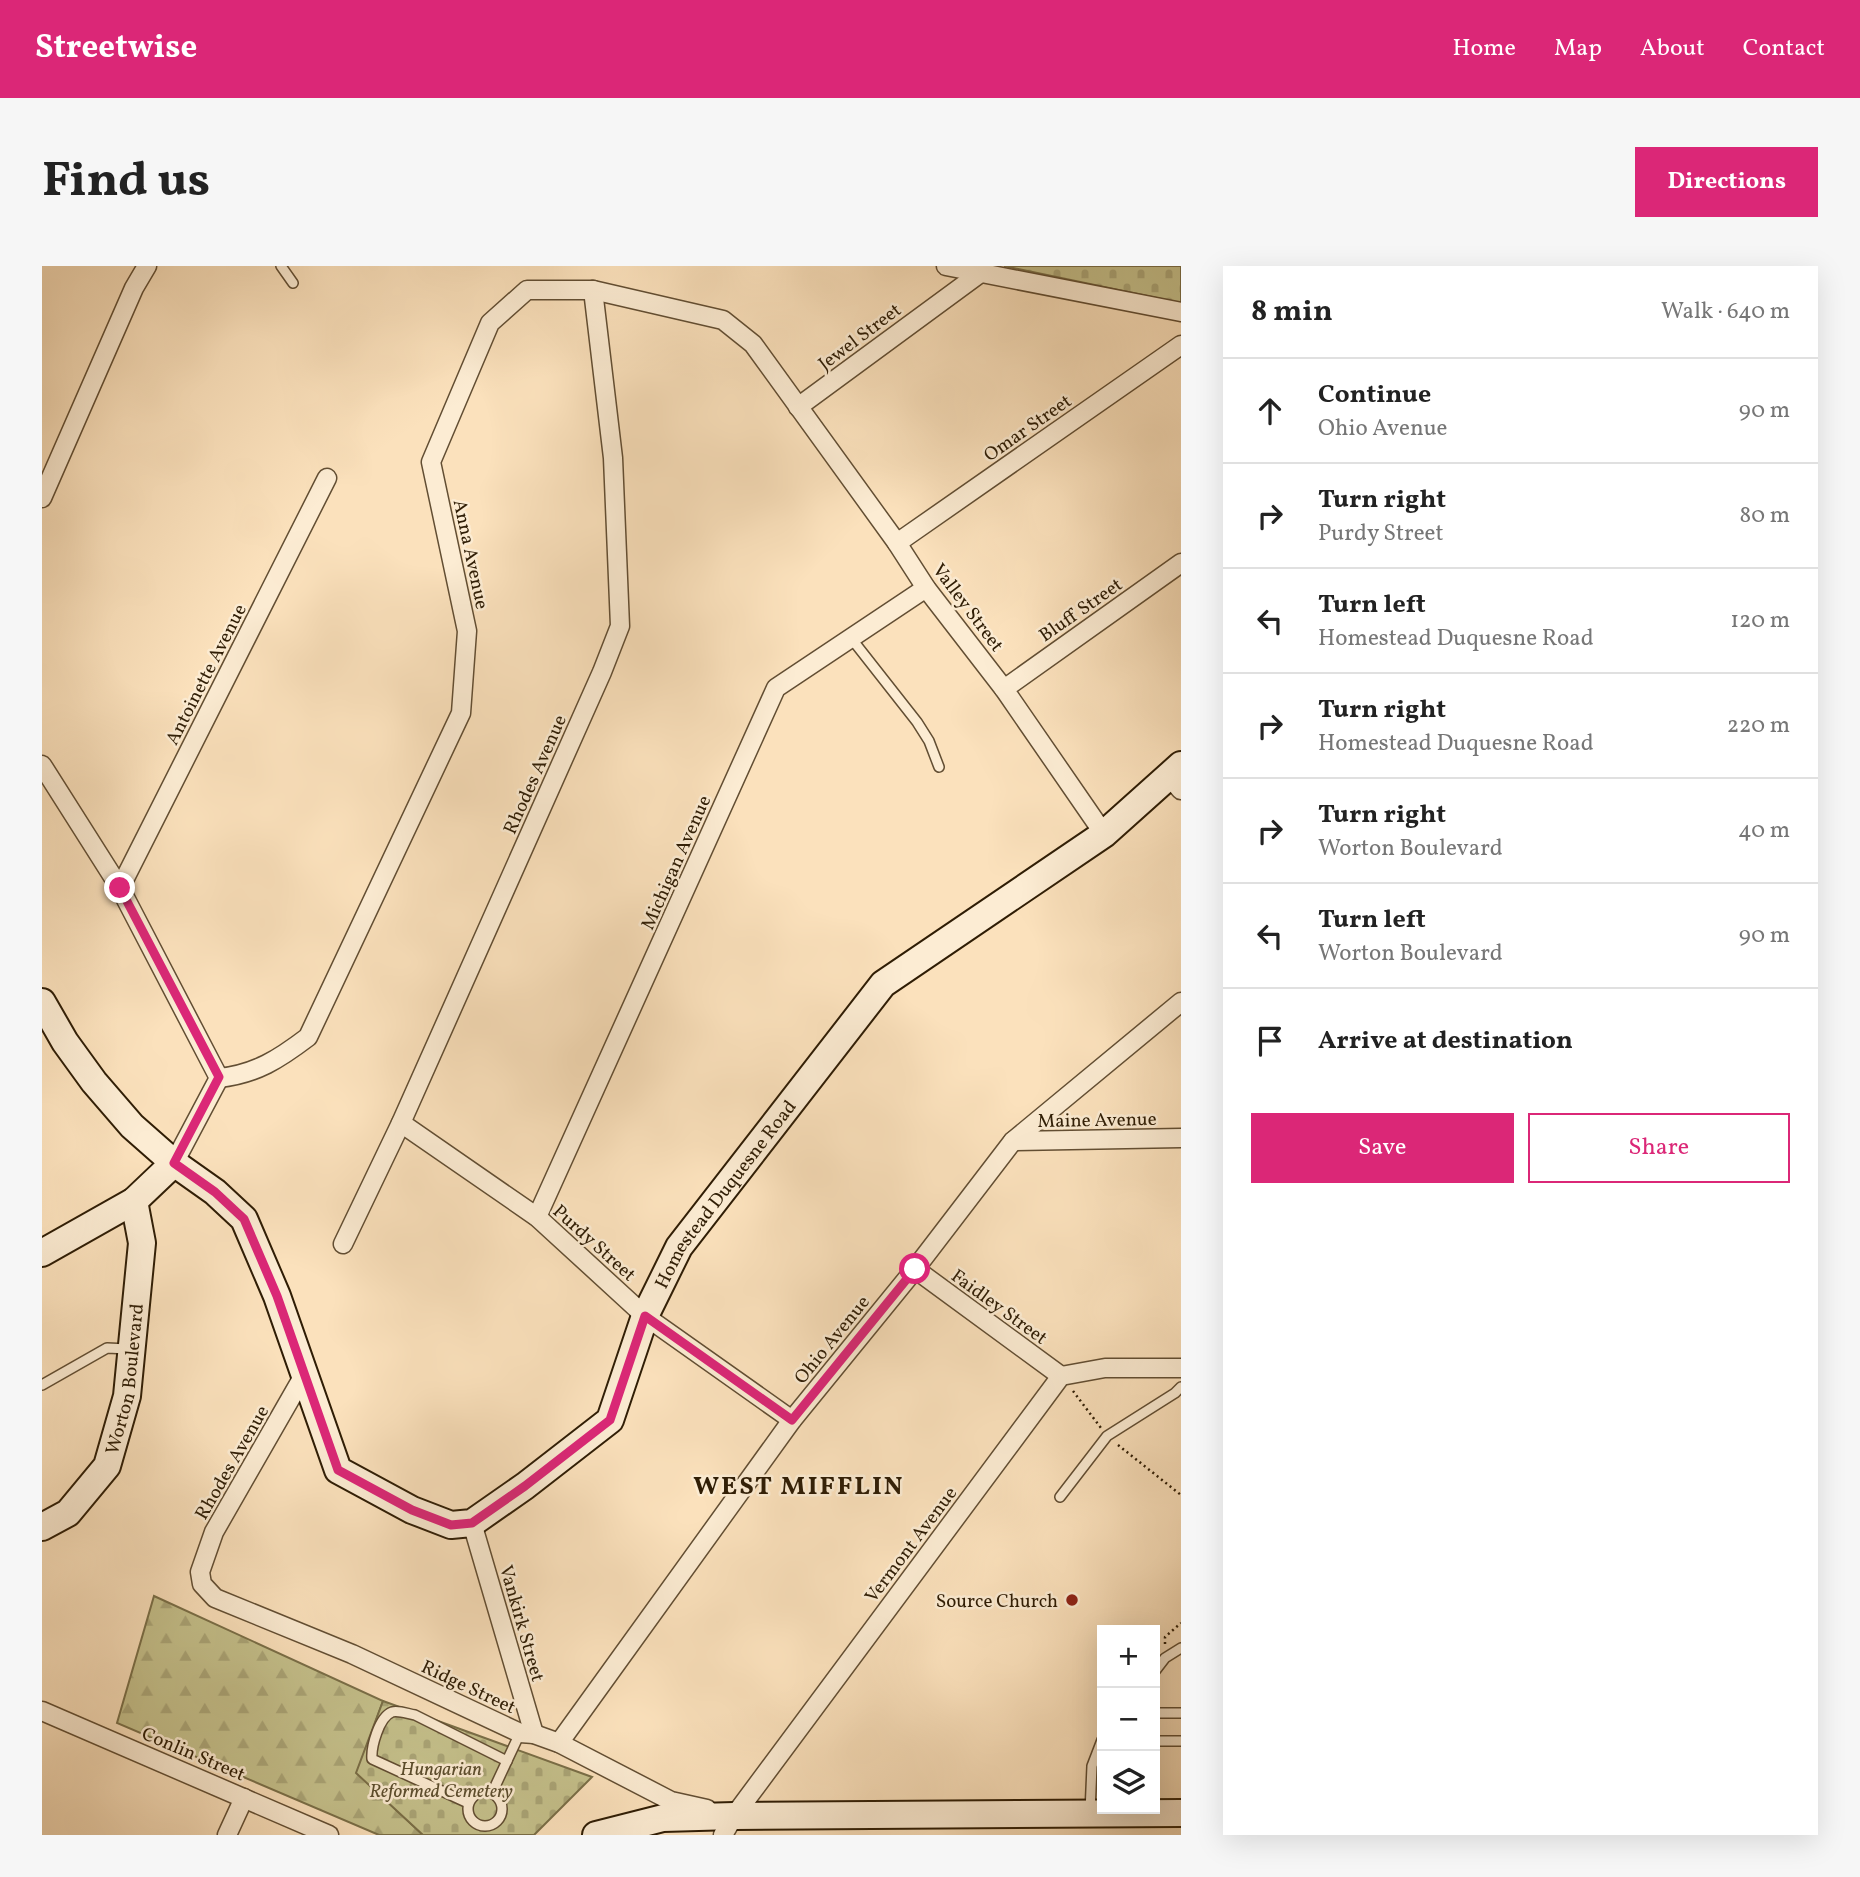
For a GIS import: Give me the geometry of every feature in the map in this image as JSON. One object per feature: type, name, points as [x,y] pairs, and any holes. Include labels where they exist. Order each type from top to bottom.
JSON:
[{"type":"street","points":[[42,498],[134,288],[147,266]]},
{"type":"street","points":[[946,266],[1181,312]]},
{"type":"street","name":"Jewel Street","points":[[798,407],[979,274]]},
{"type":"street","name":"Anna Avenue","points":[[219,1077],[237,1076],[277,1060],[307,1037],[461,713],[467,631],[431,463],[490,323],[527,290],[593,290],[723,320],[753,344],[798,407]]},
{"type":"street","name":"Rhodes Avenue","points":[[343,1244],[401,1124],[620,626],[612,458],[593,290]]},
{"type":"street","name":"Omar Street","points":[[897,543],[1181,345]]},
{"type":"street","name":"Valley Street","points":[[798,407],[897,543],[926,588],[1004,689],[1104,834]]},
{"type":"street","name":"Antoinette Avenue","points":[[120,888],[327,478]]},
{"type":"street","name":"Bluff Street","points":[[1004,689],[1181,563]]},
{"type":"street","name":"Michigan Avenue","points":[[537,1217],[776,688],[926,588]]},
{"type":"street","points":[[42,765],[120,888],[219,1077],[174,1163],[134,1201],[42,1253]]},
{"type":"street","name":"Homestead Duquesne Road","points":[[472,1523],[610,1420],[645,1316],[679,1247],[883,984],[1104,834],[1177,777]]},
{"type":"street","points":[[42,1002],[65,1042],[94,1082],[132,1126],[174,1163],[215,1192],[244,1219],[277,1296],[338,1470],[412,1510],[451,1525],[472,1523]]},
{"type":"street","name":"Ohio Avenue","points":[[559,1743],[792,1420],[915,1269],[1013,1141],[1181,1002]]},
{"type":"street","name":"Purdy Street","points":[[401,1124],[537,1217],[645,1316],[792,1420]]},
{"type":"street","name":"Maine Avenue","points":[[1013,1141],[1181,1138]]},
{"type":"street","name":"Worton Boulevard","points":[[42,1527],[68,1513],[107,1466],[127,1396],[142,1243],[134,1201]]},
{"type":"street","name":"Faidley Street","points":[[915,1269],[1061,1376]]},
{"type":"street","points":[[1061,1376],[1105,1368],[1181,1368]]},
{"type":"street","name":"Rhodes Avenue","points":[[200,1572],[214,1532],[304,1375]]},
{"type":"street","name":"Vermont Avenue","points":[[732,1825],[1061,1376]]},
{"type":"street","name":"Vankirk Street","points":[[472,1523],[527,1734]]},
{"type":"street","name":"Ridge Street","points":[[200,1572],[202,1584],[215,1598],[352,1654],[527,1734],[559,1743],[671,1801],[732,1825]]},
{"type":"street","name":"Conlin Street","points":[[42,1711],[329,1835]]},
{"type":"street","points":[[228,1835],[244,1798]]},
{"type":"street","points":[[596,1835],[663,1818],[732,1825],[1181,1813]]},
{"type":"lane","points":[[281,266],[293,283]]},
{"type":"lane","points":[[851,638],[917,722],[929,741],[939,767]]},
{"type":"lane","points":[[42,1385],[107,1348],[131,1350]]},
{"type":"lane","points":[[1060,1497],[1107,1436],[1181,1387]]},
{"type":"lane","points":[[1160,1664],[1181,1648]]},
{"type":"lane","points":[[468,1803],[372,1759],[371,1750],[383,1719],[391,1712],[415,1715],[506,1761]]},
{"type":"lane","points":[[1160,1713],[1181,1713]]},
{"type":"lane","points":[[492,1793],[506,1761],[527,1734]]},
{"type":"lane","points":[[1160,1741],[1181,1741]]},
{"type":"lane","points":[[1090,1814],[1092,1766],[1098,1751]]},
{"type":"lane","points":[[486,1791],[500,1801],[502,1812],[492,1825],[480,1826],[471,1819],[468,1803],[475,1794],[486,1791]]},
{"type":"path","points":[[1152,1472],[1181,1495]]},
{"type":"path","points":[[1165,1637],[1181,1623]]},
{"type":"green space","points":[[1004,266],[1181,266],[1181,303]]},
{"type":"green space","points":[[154,1596],[383,1701],[357,1773],[423,1835],[379,1835],[117,1723]]},
{"type":"green space","name":"Hungarian Reformed Cemetery","points":[[383,1701],[592,1777],[534,1835],[423,1835],[356,1773]]},
{"type":"place","name":"Source Church","points":[[1072,1600]]},
{"type":"district","name":"WEST MIFFLIN","points":[[799,1485]]},
{"type":"route","points":[[120,888],[219,1077],[174,1163],[215,1192],[244,1219],[277,1296],[338,1470],[412,1510],[451,1525],[472,1523],[610,1420],[645,1316],[792,1420],[915,1269]]}]
